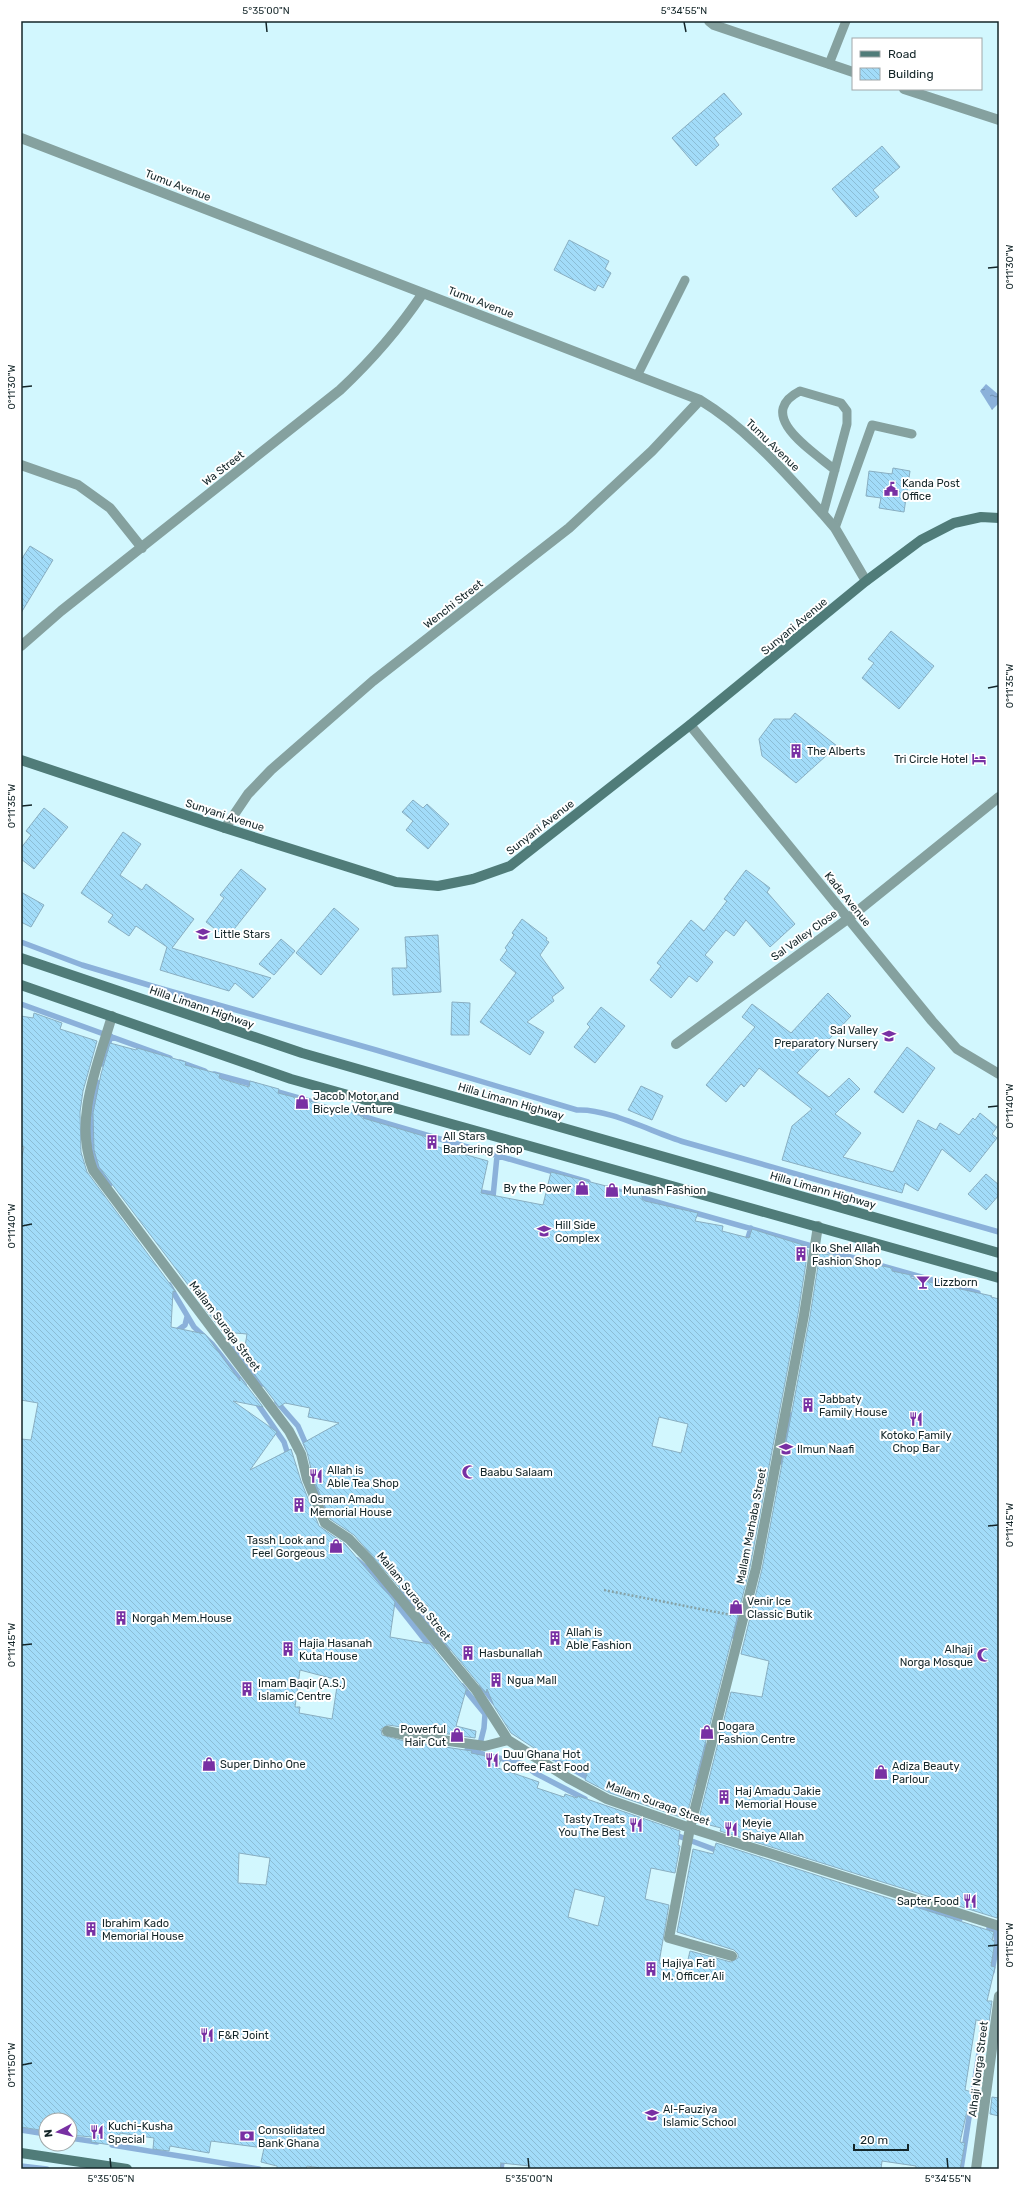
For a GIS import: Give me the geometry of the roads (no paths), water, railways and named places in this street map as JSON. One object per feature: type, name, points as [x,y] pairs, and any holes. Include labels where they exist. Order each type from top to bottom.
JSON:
[{"type":"main road","name":"Sunyani Avenue","points":[[21,760],[225,828],[396,882],[438,886],[473,879],[510,866],[690,725],[866,581],[921,540],[954,523],[981,518],[999,518]]},
{"type":"main road","name":"Hilla Limann Highway","points":[[21,958],[302,1053],[999,1253]]},
{"type":"main road","points":[[21,985],[291,1079],[999,1278]]},
{"type":"main road","points":[[21,2153],[127,2169]]},
{"type":"street","points":[[709,21],[714,25],[852,72]]},
{"type":"street","points":[[907,90],[999,120]]},
{"type":"street","name":"Tumu Avenue","points":[[21,138],[700,400],[715,409],[745,433],[823,514],[835,528],[866,581]]},
{"type":"street","name":"Wa Street","points":[[21,646],[61,611],[340,390],[369,363],[390,340],[423,293]]},
{"type":"street","name":"Wenchi Street","points":[[225,828],[248,794],[271,770],[373,681],[569,528],[652,451],[700,400]]},
{"type":"street","points":[[21,464],[78,486],[110,508],[142,548]]},
{"type":"street","name":"Kade Avenue","points":[[690,725],[932,1022],[957,1049],[999,1074]]},
{"type":"street","name":"Sal Valley Close","points":[[676,1044],[848,918],[999,797]]},
{"type":"street","name":"Mallam Suraqa Street","points":[[112,1016],[91,1088],[84,1136],[87,1156],[92,1170],[289,1431],[301,1454],[307,1479],[325,1523],[349,1539],[368,1559],[476,1690],[508,1740],[562,1774],[607,1799],[690,1828],[999,1926]]},
{"type":"street","name":"Mallam Marhaba Street","points":[[732,1956],[668,1938],[690,1828],[745,1618],[789,1400],[818,1226]]},
{"type":"street","points":[[387,1731],[405,1735],[485,1746],[508,1740]]},
{"type":"street","name":"Alhaji Norga Street","points":[[976,2169],[999,1996]]},
{"type":"lane","points":[[829,64],[846,21]]},
{"type":"lane","points":[[637,376],[685,280]]},
{"type":"lane","points":[[823,514],[835,470],[847,424],[848,411],[841,403],[800,391],[790,396],[782,413],[783,421],[789,431],[835,470]]},
{"type":"lane","points":[[835,528],[872,425],[912,434]]},
{"type":"water","points":[[986,384],[999,395],[999,403],[992,410],[980,391]]},
{"type":"waterway","points":[[21,942],[82,965],[152,986],[376,1050],[577,1110],[589,1110],[616,1117],[684,1142],[999,1232]]},
{"type":"waterway","points":[[21,1004],[170,1058]]},
{"type":"waterway","points":[[102,1064],[111,1036]]},
{"type":"waterway","points":[[180,1062],[205,1071]]},
{"type":"waterway","points":[[214,1074],[255,1085]]},
{"type":"waterway","points":[[97,1082],[92,1124],[94,1157],[98,1168],[110,1184]]},
{"type":"waterway","points":[[271,1090],[313,1102]]},
{"type":"waterway","points":[[358,1115],[588,1182]]},
{"type":"waterway","points":[[493,1197],[497,1156]]},
{"type":"waterway","points":[[607,1188],[978,1293]]},
{"type":"waterway","points":[[474,1191],[493,1194]]},
{"type":"waterway","points":[[746,1244],[751,1228]]},
{"type":"waterway","points":[[803,1256],[805,1244]]},
{"type":"waterway","points":[[169,1285],[194,1327],[212,1344],[244,1385]]},
{"type":"waterway","points":[[174,1333],[185,1325],[187,1317]]},
{"type":"waterway","points":[[233,1349],[262,1384]]},
{"type":"waterway","points":[[255,1400],[284,1442],[289,1458]]},
{"type":"waterway","points":[[277,1402],[298,1426],[308,1449]]},
{"type":"waterway","points":[[781,1462],[791,1415]]},
{"type":"waterway","points":[[312,1469],[317,1492],[327,1509]]},
{"type":"waterway","points":[[357,1560],[372,1573],[432,1649]]},
{"type":"waterway","points":[[402,1589],[449,1648]]},
{"type":"waterway","points":[[732,1636],[737,1621],[739,1606]]},
{"type":"waterway","points":[[462,1686],[485,1714],[484,1728],[478,1752]]},
{"type":"waterway","points":[[482,1686],[494,1702]]},
{"type":"waterway","points":[[695,1782],[704,1745]]},
{"type":"waterway","points":[[467,1750],[523,1764],[535,1773],[585,1799]]},
{"type":"waterway","points":[[550,1755],[592,1780]]},
{"type":"waterway","points":[[673,1834],[721,1852]]},
{"type":"waterway","points":[[901,1902],[960,1919]]},
{"type":"waterway","points":[[989,1928],[995,1930],[997,1943],[992,1972]]},
{"type":"waterway","points":[[961,2169],[985,2014]]},
{"type":"waterway","points":[[21,2130],[38,2133]]},
{"type":"waterway","points":[[78,2139],[97,2142]]},
{"type":"waterway","points":[[112,2145],[259,2169]]},
{"type":"waterway","points":[[501,2169],[503,2156]]},
{"type":"waterway","points":[[21,2166],[47,2169]]},
{"type":"place","name":"Kanda Post Office","points":[[891,489]]},
{"type":"place","name":"The Alberts","points":[[796,751]]},
{"type":"place","name":"Tri Circle Hotel","points":[[979,759]]},
{"type":"place","name":"Little Stars","points":[[203,934]]},
{"type":"place","name":"Sal Valley Preparatory Nursery","points":[[889,1036]]},
{"type":"place","name":"Jacob Motor and Bicycle Venture","points":[[302,1102]]},
{"type":"place","name":"All Stars Barbering Shop","points":[[432,1142]]},
{"type":"place","name":"By the Power","points":[[582,1188]]},
{"type":"place","name":"Munash Fashion","points":[[612,1190]]},
{"type":"place","name":"Hill Side Complex","points":[[544,1231]]},
{"type":"place","name":"Iko Shel Allah Fashion Shop","points":[[801,1254]]},
{"type":"place","name":"Lizzborn","points":[[923,1282]]},
{"type":"place","name":"Jabbaty Family House","points":[[808,1405]]},
{"type":"place","name":"Kotoko Family Chop Bar","points":[[916,1419]]},
{"type":"place","name":"Ilmun Naafi","points":[[786,1449]]},
{"type":"place","name":"Baabu Salaam","points":[[469,1472]]},
{"type":"place","name":"Allah is Able Tea Shop","points":[[316,1476]]},
{"type":"place","name":"Osman Amadu Memorial House","points":[[299,1505]]},
{"type":"place","name":"Tassh Look and Feel Gorgeous","points":[[336,1546]]},
{"type":"place","name":"Venir Ice Classic Butik","points":[[736,1607]]},
{"type":"place","name":"Norgah Mem.House","points":[[121,1618]]},
{"type":"place","name":"Allah is Able Fashion","points":[[555,1638]]},
{"type":"place","name":"Hajia Hasanah Kuta House","points":[[288,1649]]},
{"type":"place","name":"Hasbunallah","points":[[468,1653]]},
{"type":"place","name":"Alhaji Norga Mosque","points":[[984,1655]]},
{"type":"place","name":"Ngua Mall","points":[[496,1680]]},
{"type":"place","name":"Imam Baqir (A.S.) Islamic Centre","points":[[247,1689]]},
{"type":"place","name":"Dogara Fashion Centre","points":[[707,1732]]},
{"type":"place","name":"Powerful Hair Cut","points":[[457,1735]]},
{"type":"place","name":"Duu Ghana Hot Coffee Fast Food","points":[[492,1760]]},
{"type":"place","name":"Super Dinho One","points":[[209,1764]]},
{"type":"place","name":"Adiza Beauty Parlour","points":[[881,1772]]},
{"type":"place","name":"Haj Amadu Jakie Memorial House","points":[[724,1797]]},
{"type":"place","name":"Tasty Treats You The Best","points":[[636,1825]]},
{"type":"place","name":"Meyie Shaiye Allah","points":[[731,1829]]},
{"type":"place","name":"Sapter Food","points":[[970,1901]]},
{"type":"place","name":"Ibrahim Kado Memorial House","points":[[91,1929]]},
{"type":"place","name":"Hajiya Fati M. Officer Ali","points":[[651,1969]]},
{"type":"place","name":"F&R Joint","points":[[207,2035]]},
{"type":"place","name":"Al-Fauziya Islamic School","points":[[652,2115]]},
{"type":"place","name":"Kuchi-Kusha Special","points":[[97,2132]]},
{"type":"place","name":"Consolidated Bank Ghana","points":[[247,2136]]}]
